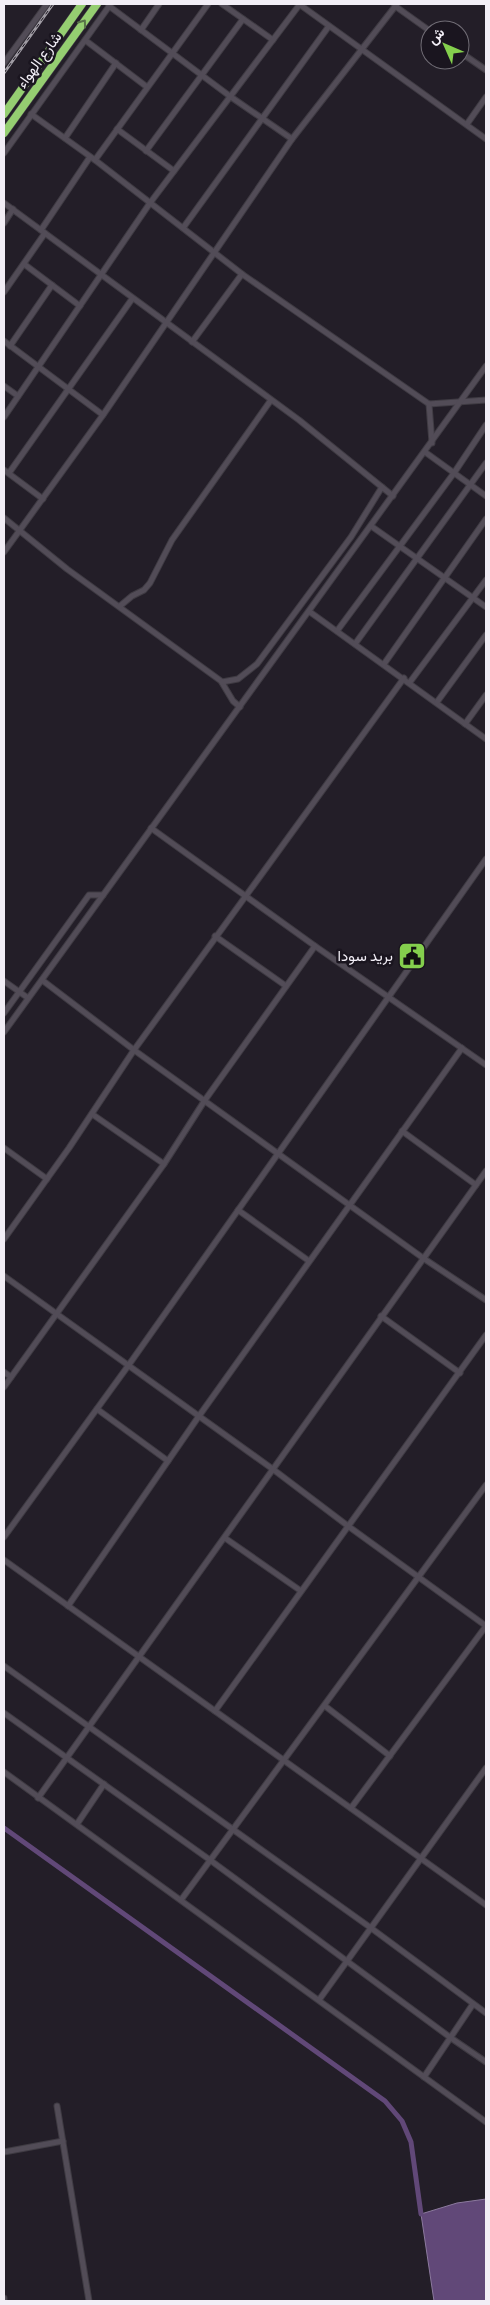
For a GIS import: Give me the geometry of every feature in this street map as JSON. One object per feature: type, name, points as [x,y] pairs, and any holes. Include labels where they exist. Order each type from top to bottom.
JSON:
[{"type":"highway","name":"شارع الهواء","points":[[5,111],[82,4]]},
{"type":"highway","name":"شارع الهواء","points":[[4,133],[96,4]]},
{"type":"street","points":[[4,63],[47,4]]},
{"type":"street","points":[[141,30],[159,4]]},
{"type":"street","points":[[4,292],[92,159],[117,129],[208,4]]},
{"type":"street","points":[[222,4],[273,40]]},
{"type":"street","points":[[4,417],[150,203],[300,4],[468,124],[486,139]]},
{"type":"street","points":[[4,153],[110,5],[231,97],[292,139]]},
{"type":"street","points":[[4,552],[103,415],[165,323],[216,253],[292,139],[361,49],[396,5],[420,23]]},
{"type":"street","points":[[146,151],[244,19]]},
{"type":"street","points":[[183,228],[330,26]]},
{"type":"street","points":[[85,40],[147,87]]},
{"type":"street","points":[[470,59],[486,70]]},
{"type":"street","points":[[65,138],[116,63]]},
{"type":"street","points":[[468,124],[486,97]]},
{"type":"street","points":[[5,111],[16,116]]},
{"type":"street","points":[[31,114],[242,274],[430,404],[486,400]]},
{"type":"street","points":[[117,129],[174,171]]},
{"type":"street","points":[[4,203],[271,400],[393,496]]},
{"type":"street","points":[[4,223],[13,209]]},
{"type":"street","points":[[24,264],[80,306]]},
{"type":"street","points":[[192,342],[242,274]]},
{"type":"street","points":[[10,346],[52,285]]},
{"type":"street","points":[[43,499],[6,472],[69,389],[132,299]]},
{"type":"street","points":[[4,341],[103,415]]},
{"type":"street","points":[[4,1032],[310,612],[486,366]]},
{"type":"street","points":[[4,386],[18,396]]},
{"type":"street","points":[[120,606],[150,584],[172,540],[271,400]]},
{"type":"street","points":[[430,404],[432,442]]},
{"type":"street","points":[[337,631],[454,473],[486,425]]},
{"type":"street","points":[[425,452],[486,496]]},
{"type":"street","points":[[355,644],[486,463]]},
{"type":"street","points":[[222,682],[238,679],[256,664],[351,537],[382,487]]},
{"type":"street","points":[[4,518],[20,529],[67,569],[222,682],[233,701],[240,707]]},
{"type":"street","points":[[384,664],[486,519]]},
{"type":"street","points":[[372,526],[486,607]]},
{"type":"street","points":[[410,682],[486,580]]},
{"type":"street","points":[[310,612],[410,682],[486,739]]},
{"type":"street","points":[[437,702],[486,636]]},
{"type":"street","points":[[4,1239],[215,936],[404,678]]},
{"type":"street","points":[[465,724],[486,695]]},
{"type":"street","points":[[151,828],[315,946],[486,1065]]},
{"type":"street","points":[[4,1537],[128,1366],[486,859]]},
{"type":"street","points":[[4,1013],[89,895],[103,895]]},
{"type":"street","points":[[215,936],[286,986]]},
{"type":"street","points":[[4,1386],[164,1164],[205,1100],[315,946]]},
{"type":"street","points":[[42,980],[134,1050],[279,1152],[423,1258],[486,1300]]},
{"type":"street","points":[[4,981],[28,998]]},
{"type":"street","points":[[68,1606],[199,1416],[462,1048]]},
{"type":"street","points":[[92,1114],[164,1164]]},
{"type":"street","points":[[402,1131],[476,1184]]},
{"type":"street","points":[[4,1148],[47,1179]]},
{"type":"street","points":[[38,1798],[486,1171]]},
{"type":"street","points":[[238,1210],[309,1261]]},
{"type":"street","points":[[4,1276],[274,1470],[486,1626],[351,1808]]},
{"type":"street","points":[[381,1316],[460,1373]]},
{"type":"street","points":[[215,1711],[486,1335]]},
{"type":"street","points":[[4,1372],[11,1377]]},
{"type":"street","points":[[97,1409],[168,1462]]},
{"type":"street","points":[[181,1900],[486,1485]]},
{"type":"street","points":[[225,1538],[300,1591]]},
{"type":"street","points":[[4,1560],[486,1905]]},
{"type":"street","points":[[4,1666],[371,1928],[486,2013]]},
{"type":"street","points":[[325,1706],[390,1756]]},
{"type":"street","points":[[4,1713],[210,1860],[450,2038],[486,2062]]},
{"type":"street","points":[[319,2000],[486,1768]]},
{"type":"street","points":[[4,1772],[486,2122]]},
{"type":"street","points":[[77,1824],[104,1784]]},
{"type":"street","points":[[424,2077],[473,2004]]},
{"type":"street","points":[[57,2106],[89,2301]]},
{"type":"street","points":[[4,2152],[63,2141]]},
{"type":"shaded area","points":[[486,2199],[486,2301],[434,2301],[421,2214],[457,2203]]},
{"type":"waterway","points":[[4,1828],[385,2101],[402,2121],[411,2142],[421,2214]]},
{"type":"railway","points":[[4,73],[53,4]]},
{"type":"place","name":"بريد سودا","points":[[412,956]]}]
